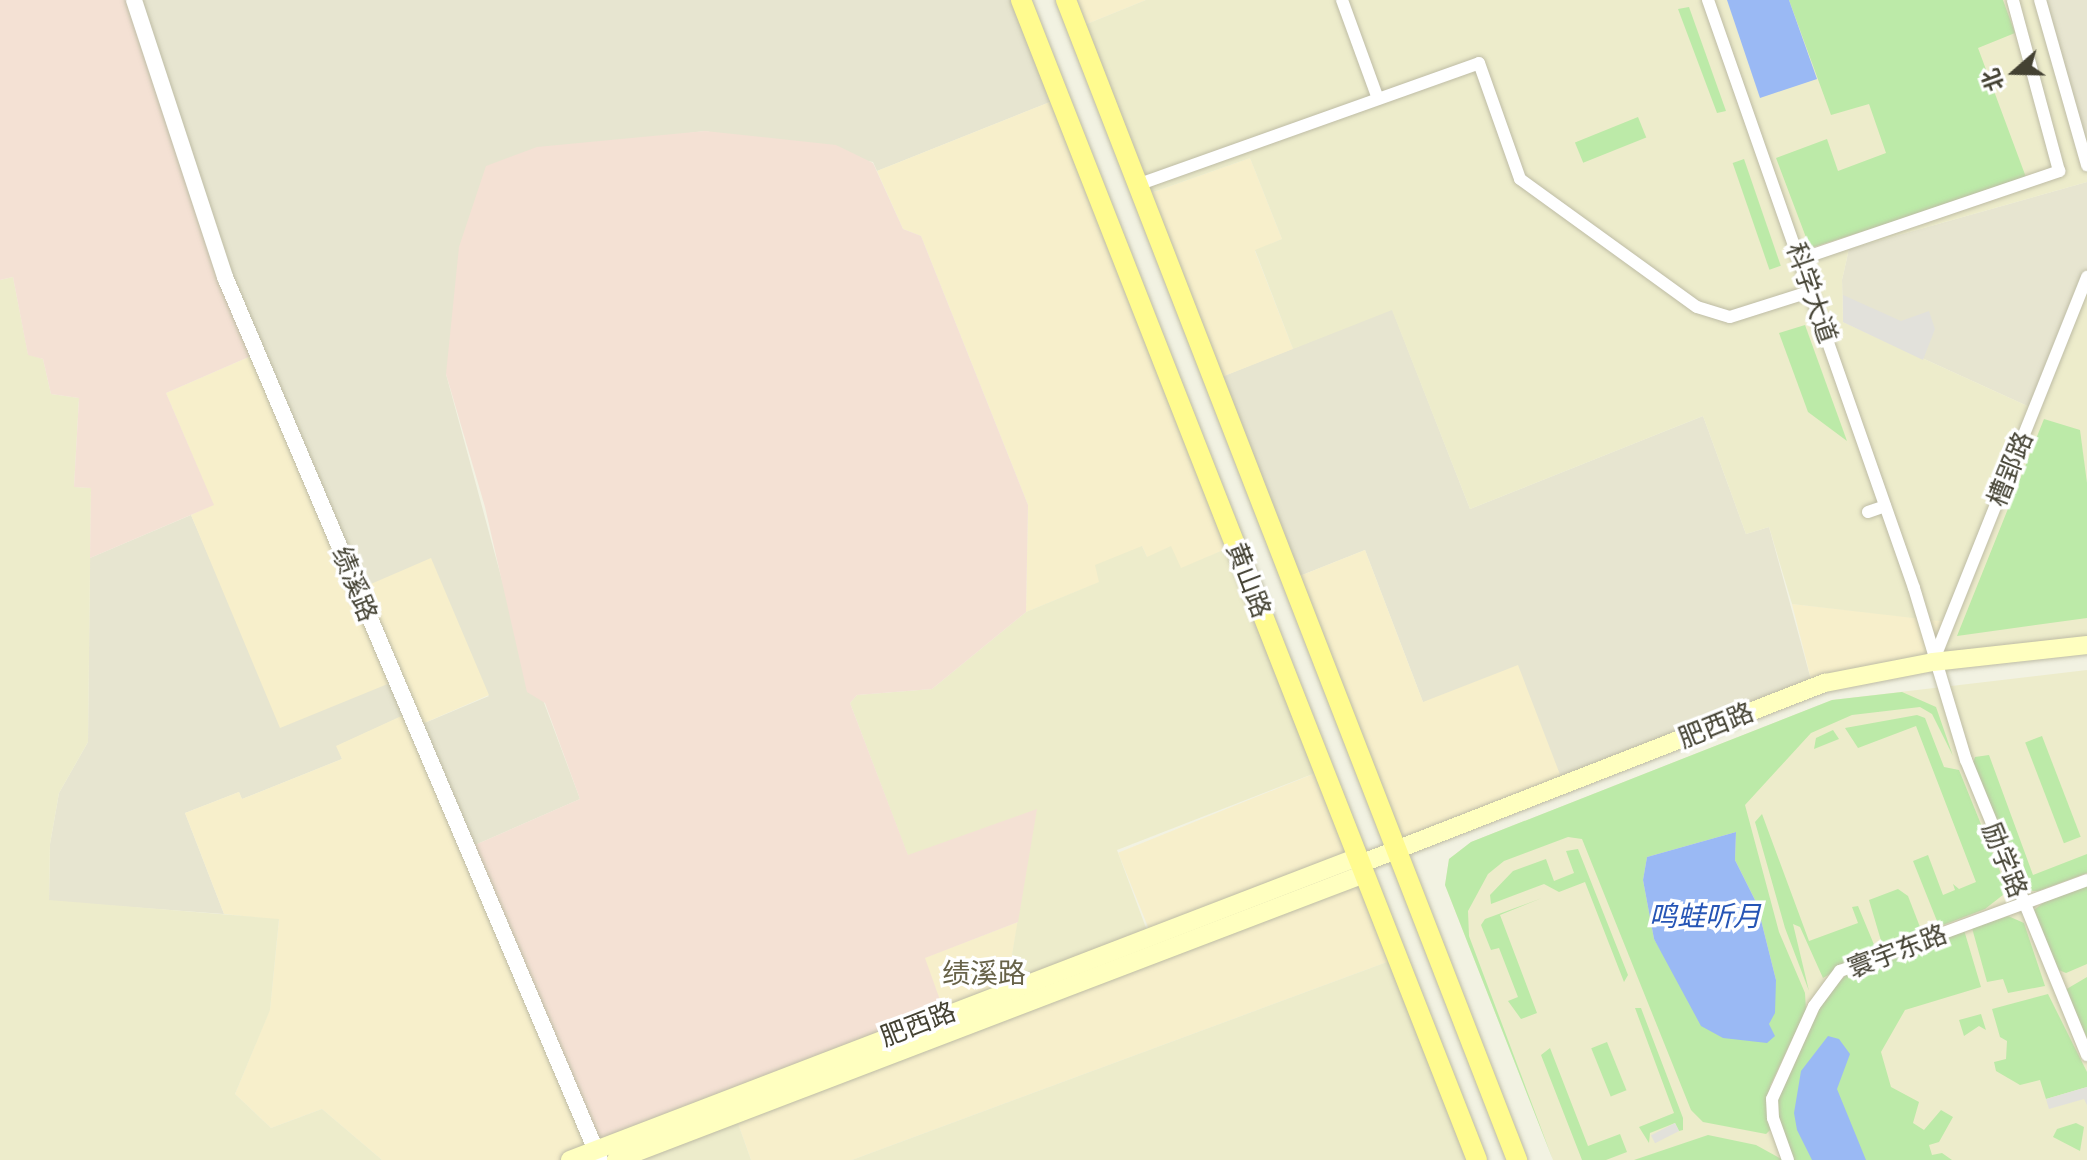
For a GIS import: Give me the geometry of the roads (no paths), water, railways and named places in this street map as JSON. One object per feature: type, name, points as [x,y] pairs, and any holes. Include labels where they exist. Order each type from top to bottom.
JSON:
[{"type":"main road","name":"黄山路","points":[[1021,0],[1477,1160]]},
{"type":"main road","name":"黄山路","points":[[1066,0],[1517,1160]]},
{"type":"main road","name":"肥西路","points":[[616,1160],[1813,687],[1933,662],[2087,645]]},
{"type":"main road","name":"肥西路","points":[[570,1160],[598,1155],[1361,865]]},
{"type":"street","name":"绩溪路","points":[[134,0],[225,277],[598,1155]]},
{"type":"street","points":[[1342,0],[1378,99]]},
{"type":"street","name":"科学大道","points":[[1708,0],[1914,588]]},
{"type":"street","points":[[1801,259],[2059,171],[2013,0]]},
{"type":"street","points":[[2040,0],[2087,165]]},
{"type":"street","points":[[1137,185],[1479,63],[1520,179],[1697,307],[1730,317],[1812,291]]},
{"type":"street","name":"槽郢路","points":[[1933,662],[2087,277]]},
{"type":"street","points":[[1868,512],[1885,506]]},
{"type":"street","name":"励学路","points":[[1914,588],[1933,662],[2022,904],[2087,1055]]},
{"type":"street","name":"寰宇东路","points":[[1788,1160],[1773,1118],[1776,1085],[1814,1006],[1840,971],[2087,880]]},
{"type":"water","points":[[1727,0],[1789,0],[1817,79],[1760,98]]},
{"type":"water","name":"鸣蛙听月","points":[[1736,832],[1735,860],[1757,904],[1776,980],[1775,1013],[1769,1024],[1775,1036],[1767,1043],[1723,1038],[1701,1026],[1654,939],[1643,880],[1647,857]]},
{"type":"water","points":[[1828,1036],[1839,1039],[1850,1054],[1837,1089],[1866,1160],[1812,1160],[1797,1130],[1794,1113],[1801,1071]]},
{"type":"district","name":"绩溪路","points":[[984,973]]}]
